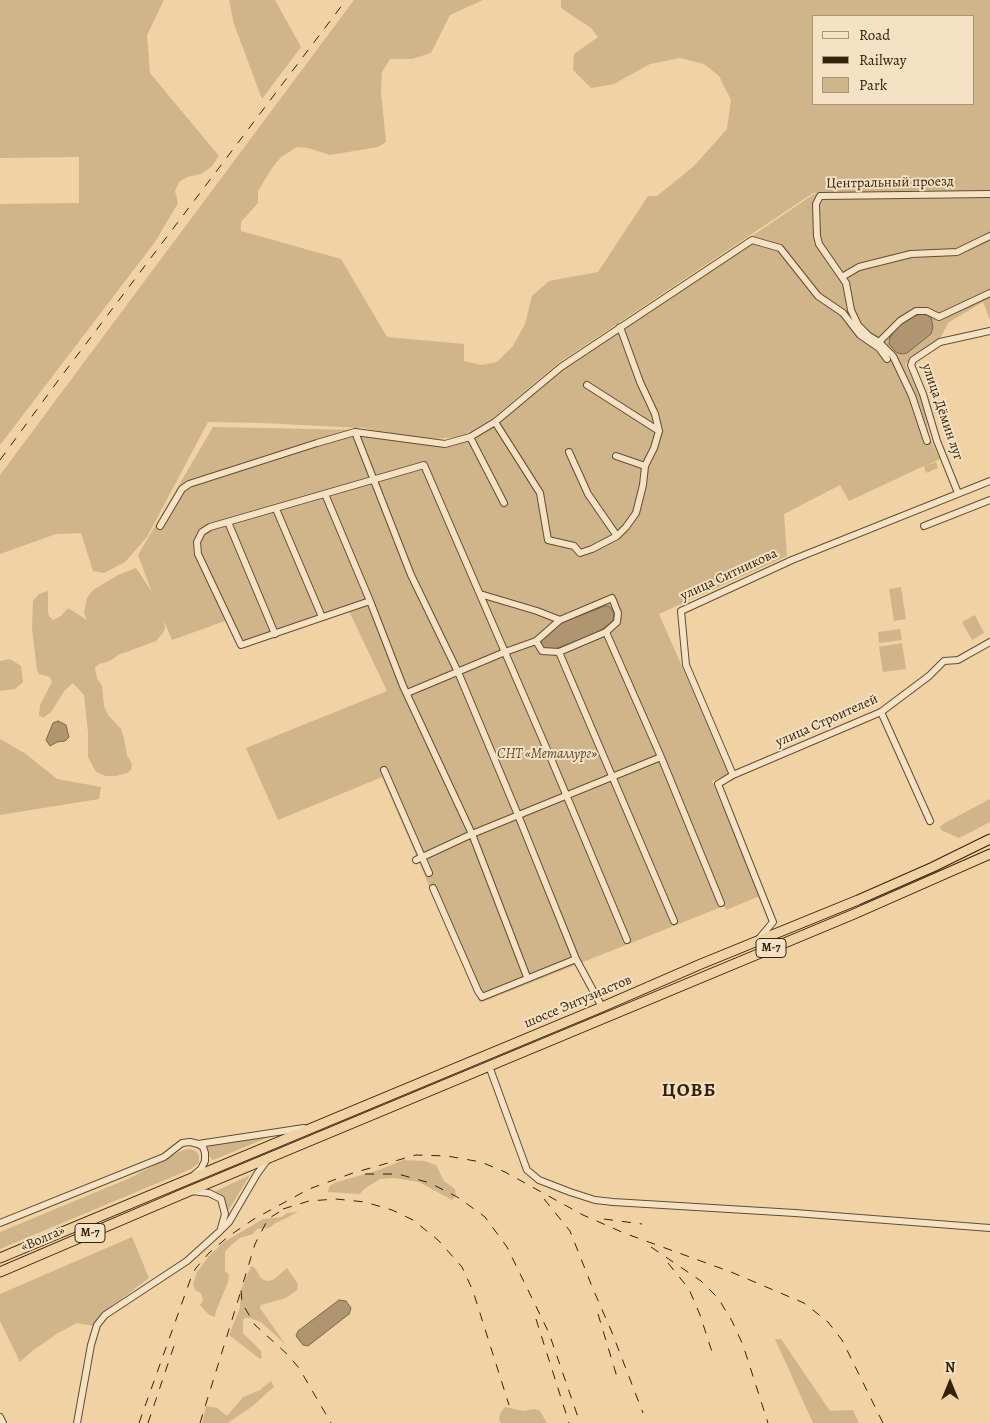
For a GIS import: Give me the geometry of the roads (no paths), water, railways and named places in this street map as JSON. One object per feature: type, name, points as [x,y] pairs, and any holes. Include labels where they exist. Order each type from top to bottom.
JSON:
[{"type":"highway","name":"шоссе Энтузиастов","points":[[175,1184],[858,900],[933,867],[990,839]]},
{"type":"highway","name":"шоссе Энтузиастов","points":[[180,1195],[854,914],[990,854]]},
{"type":"highway","name":"«Волга»","points":[[0,1258],[175,1184]]},
{"type":"highway","name":"«Волга»","points":[[0,1272],[180,1195]]},
{"type":"street","name":"Центральный проезд","points":[[927,441],[912,396],[893,356],[858,325],[851,310],[846,283],[826,256],[816,236],[816,204],[820,196],[990,194]]},
{"type":"street","points":[[842,277],[859,267],[911,254],[957,252],[990,236]]},
{"type":"street","points":[[160,526],[182,489],[189,484],[355,432],[445,444],[470,437],[495,422],[562,367],[752,240],[780,248],[818,296],[843,313],[860,335],[879,348],[887,359]]},
{"type":"street","points":[[879,342],[900,321],[916,311],[927,311],[939,317],[990,293]]},
{"type":"street","points":[[495,422],[540,493],[548,540],[574,546],[580,553],[617,536],[636,513],[643,485],[645,466],[654,448],[659,431],[655,414],[640,382],[620,327]]},
{"type":"street","name":"улица Дёмин луг","points":[[958,494],[936,441],[923,394],[911,365],[913,360],[940,342],[990,331]]},
{"type":"street","points":[[587,385],[659,431]]},
{"type":"street","points":[[355,432],[411,575],[458,672],[576,959],[602,1007]]},
{"type":"street","points":[[470,437],[504,503]]},
{"type":"street","points":[[569,452],[588,494],[617,536]]},
{"type":"street","points":[[616,456],[645,466]]},
{"type":"street","points":[[370,601],[241,645],[198,554],[197,542],[202,532],[210,527],[424,465],[627,940]]},
{"type":"street","points":[[958,494],[990,481]]},
{"type":"street","points":[[325,494],[407,694],[472,834],[527,977]]},
{"type":"street","name":"улица Ситникова","points":[[733,775],[686,665],[681,611],[792,560],[958,494]]},
{"type":"street","points":[[924,526],[990,500]]},
{"type":"street","points":[[276,508],[322,617]]},
{"type":"street","points":[[228,522],[275,634]]},
{"type":"street","points":[[480,594],[560,620]]},
{"type":"street","points":[[407,694],[505,652],[536,641],[560,620],[612,598],[618,613],[617,622],[606,632],[559,652],[542,651],[536,641]]},
{"type":"street","points":[[606,632],[661,757],[721,903]]},
{"type":"street","name":"улица Строителей","points":[[758,941],[772,922],[718,784],[733,775],[881,712],[929,676],[944,661],[958,660],[990,642]]},
{"type":"street","points":[[559,652],[674,921]]},
{"type":"street","points":[[881,712],[930,821]]},
{"type":"street","points":[[418,858],[661,757]]},
{"type":"street","points":[[384,770],[418,858],[429,873]]},
{"type":"street","points":[[433,888],[445,923],[462,962],[482,997],[527,977],[576,959]]},
{"type":"street","points":[[489,1066],[527,1170],[540,1180],[570,1192],[595,1200],[613,1202],[751,1210],[990,1228]]},
{"type":"street","points":[[198,1144],[313,1127]]},
{"type":"street","points":[[0,1223],[164,1157],[182,1143],[190,1142],[203,1147],[205,1160],[201,1170],[192,1177]]},
{"type":"street","points":[[77,1423],[91,1345],[97,1325],[112,1310],[187,1261],[219,1232],[229,1222],[257,1174],[269,1158]]},
{"type":"street","points":[[189,1191],[207,1192],[220,1199],[225,1214],[219,1232]]},
{"type":"street","points":[[0,1417],[3,1423]]},
{"type":"railway","points":[[0,460],[346,0]]},
{"type":"railway","points":[[139,1423],[192,1275],[209,1253],[229,1236],[254,1219],[309,1189],[353,1173],[416,1155],[447,1156],[481,1162],[505,1172],[583,1215],[624,1233],[731,1272],[804,1303],[828,1322],[842,1340],[883,1423]]},
{"type":"railway","points":[[365,1174],[398,1174],[430,1183],[459,1198],[485,1217],[507,1247],[549,1333],[580,1423]]},
{"type":"railway","points":[[283,1209],[309,1201],[336,1199],[365,1202],[392,1210],[413,1220],[438,1240],[462,1267],[473,1291],[509,1405]]},
{"type":"railway","points":[[544,1199],[570,1231],[643,1413]]},
{"type":"railway","points":[[279,1212],[268,1219],[255,1244],[241,1290],[242,1303],[255,1325],[287,1354],[299,1368],[331,1423]]},
{"type":"railway","points":[[604,1219],[642,1224]]},
{"type":"railway","points":[[651,1247],[701,1281],[718,1298],[732,1321],[743,1345],[768,1423]]},
{"type":"railway","points":[[668,1263],[689,1289],[714,1358]]},
{"type":"railway","points":[[200,1423],[240,1294]]},
{"type":"railway","points":[[598,1314],[617,1377]]},
{"type":"railway","points":[[536,1319],[569,1423]]},
{"type":"railway","points":[[148,1423],[176,1340]]},
{"type":"district","name":"ЦОВБ","points":[[689,1091]]},
{"type":"park label","name":"СНТ «Металлург»","points":[[547,755]]}]
